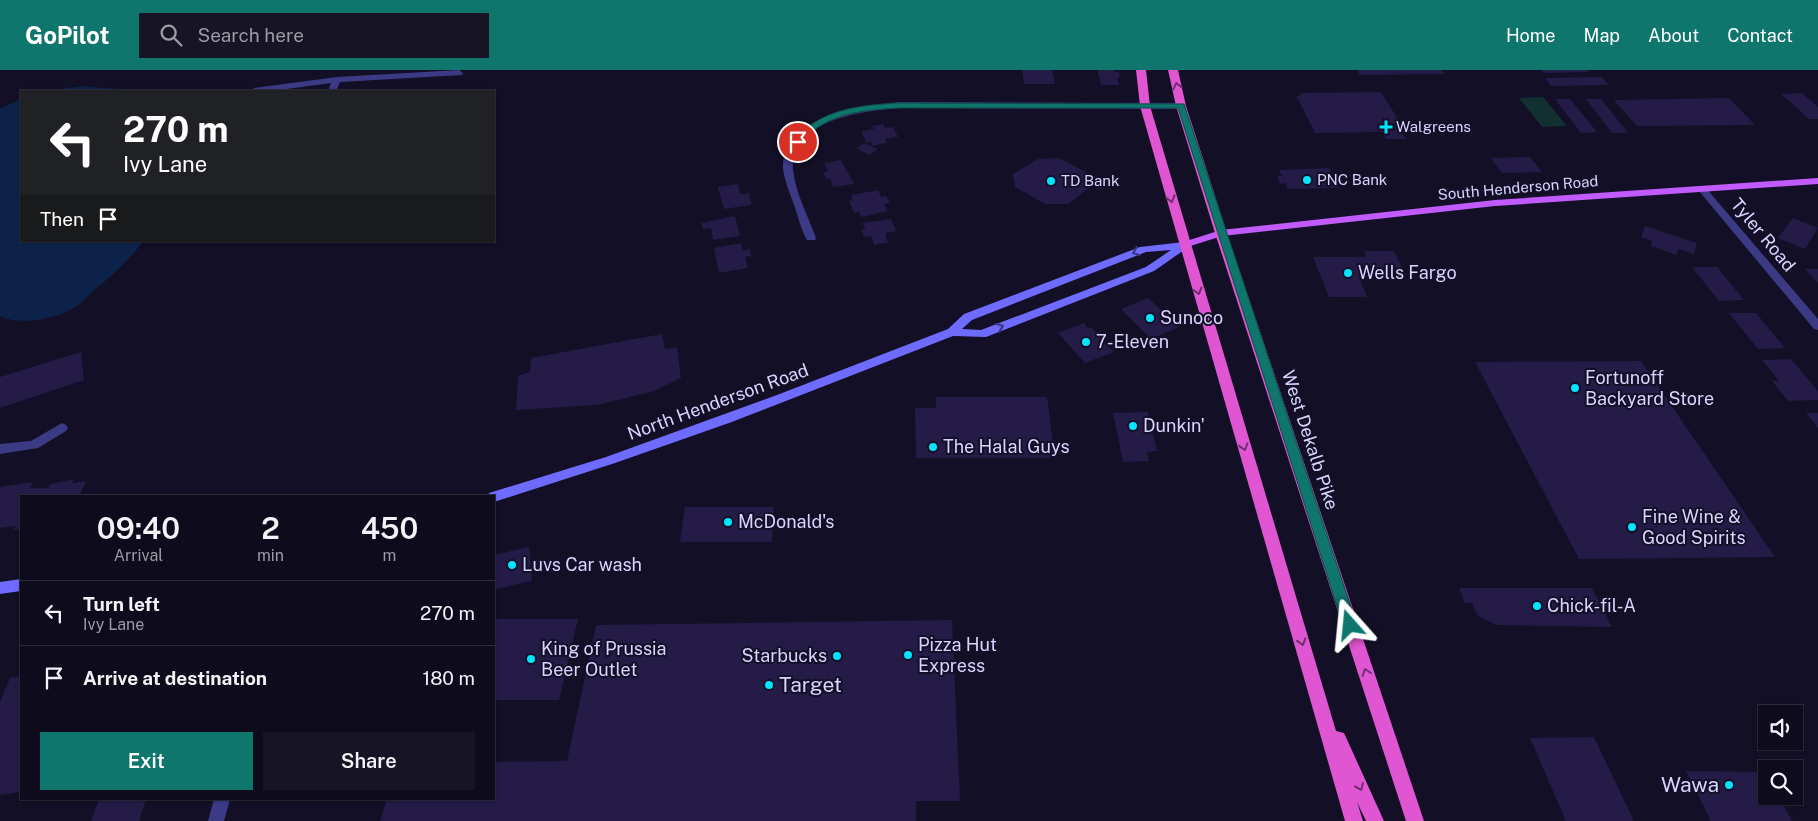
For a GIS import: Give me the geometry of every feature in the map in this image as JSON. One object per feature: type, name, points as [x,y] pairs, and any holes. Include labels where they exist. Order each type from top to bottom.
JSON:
[{"type":"highway","points":[[1141,70],[1144,106],[1354,821]]},
{"type":"highway","name":"West Dekalb Pike","points":[[1173,70],[1181,106],[1221,233],[1415,821]]},
{"type":"highway","points":[[1318,695],[1375,821]]},
{"type":"main road","name":"South Henderson Road","points":[[1221,233],[1496,203],[1818,181]]},
{"type":"main road","name":"North Henderson Road","points":[[495,497],[681,437],[952,332],[968,317],[1144,249],[1184,245],[1221,233]]},
{"type":"main road","name":"North Henderson Road","points":[[952,332],[982,334],[1150,269],[1184,245]]},
{"type":"main road","points":[[0,588],[20,586]]},
{"type":"street","points":[[262,90],[337,80],[459,74]]},
{"type":"street","points":[[332,90],[337,80]]},
{"type":"street","points":[[811,238],[788,167],[792,150],[804,134],[821,122],[842,112],[864,107],[899,105],[1181,106]]},
{"type":"street","name":"Tyler Road","points":[[1702,189],[1818,326]]},
{"type":"street","points":[[0,449],[34,445],[62,428]]},
{"type":"street","points":[[216,821],[222,800]]},
{"type":"green space","points":[[1543,97],[1567,126],[1542,127],[1519,98]]},
{"type":"water","points":[[82,86],[131,90],[54,90]]},
{"type":"water","points":[[20,99],[20,242],[142,242],[119,269],[76,306],[54,316],[36,320],[17,321],[0,316],[0,109]]},
{"type":"building","points":[[1022,70],[1052,70],[1055,84],[1024,84]]},
{"type":"building","points":[[1099,70],[1119,72],[1120,78],[1117,78],[1119,85],[1101,85]]},
{"type":"building","points":[[1357,70],[1442,70],[1445,74],[1360,75]]},
{"type":"building","points":[[1541,70],[1588,70],[1589,72],[1543,73]]},
{"type":"building","points":[[1602,77],[1609,85],[1551,86],[1545,78]]},
{"type":"building","name":"Walgreens","points":[[1381,92],[1406,132],[1401,132],[1406,139],[1386,139],[1382,132],[1315,133],[1298,99],[1295,98],[1303,93]]},
{"type":"building","points":[[1802,93],[1818,107],[1818,119],[1809,119],[1781,94]]},
{"type":"building","points":[[1729,98],[1755,125],[1637,126],[1614,100]]},
{"type":"building","points":[[1555,99],[1570,99],[1597,132],[1581,133]]},
{"type":"building","points":[[1586,99],[1601,99],[1628,133],[1612,133]]},
{"type":"building","points":[[883,124],[885,128],[893,127],[898,137],[885,139],[887,143],[872,146],[871,142],[866,142],[861,131],[874,129],[872,126]]},
{"type":"building","points":[[864,143],[878,149],[869,155],[856,148]]},
{"type":"building","points":[[1530,157],[1542,172],[1502,173],[1491,158]]},
{"type":"building","name":"TD Bank","points":[[1059,158],[1086,172],[1089,188],[1068,204],[1045,204],[1015,187],[1013,174],[1038,159]]},
{"type":"building","points":[[841,160],[854,184],[833,187],[830,178],[826,179],[823,172],[828,171],[824,163]]},
{"type":"building","name":"PNC Bank","points":[[1329,168],[1339,188],[1288,189],[1285,183],[1280,184],[1277,176],[1282,176],[1279,170]]},
{"type":"building","points":[[738,184],[740,194],[749,193],[752,205],[724,209],[718,187]]},
{"type":"building","points":[[878,190],[881,197],[886,196],[890,203],[884,204],[888,211],[861,217],[859,212],[854,213],[849,201],[853,200],[851,195]]},
{"type":"building","points":[[735,216],[740,236],[713,240],[711,228],[703,229],[701,223]]},
{"type":"building","points":[[1793,218],[1818,228],[1805,249],[1778,238]]},
{"type":"building","points":[[891,219],[896,231],[885,233],[888,243],[874,245],[871,236],[864,237],[861,230],[865,229],[863,223]]},
{"type":"building","points":[[1645,226],[1697,243],[1694,254],[1678,249],[1676,255],[1651,246],[1652,241],[1641,237]]},
{"type":"building","points":[[741,243],[743,250],[750,249],[751,256],[745,257],[748,268],[719,273],[714,248]]},
{"type":"building","name":"Wells Fargo","points":[[1364,251],[1394,251],[1403,269],[1374,269],[1377,277],[1359,277],[1367,297],[1329,297],[1313,257],[1367,257]]},
{"type":"building","points":[[1692,267],[1717,267],[1744,300],[1719,301]]},
{"type":"building","points":[[1805,269],[1818,269],[1818,283]]},
{"type":"building","name":"Sunoco","points":[[1148,298],[1179,327],[1151,339],[1121,309]]},
{"type":"building","points":[[1729,313],[1756,313],[1785,348],[1758,349]]},
{"type":"building","name":"7-Eleven","points":[[1084,323],[1088,328],[1091,327],[1114,352],[1085,363],[1058,333]]},
{"type":"building","points":[[662,334],[665,349],[677,347],[681,378],[654,391],[597,405],[516,410],[518,376],[530,372],[531,358]]},
{"type":"building","points":[[81,352],[84,380],[0,408],[0,377]]},
{"type":"building","points":[[1791,359],[1818,391],[1818,400],[1788,401],[1772,381],[1779,381],[1762,360]]},
{"type":"building","points":[[1641,361],[1775,557],[1579,559],[1475,362]]},
{"type":"building","points":[[936,397],[1047,397],[1055,458],[916,458],[915,408],[936,408]]},
{"type":"building","name":"Dunkin'","points":[[1148,412],[1157,451],[1147,452],[1149,461],[1123,462],[1113,413]]},
{"type":"building","points":[[1806,413],[1818,413],[1818,428]]},
{"type":"building","points":[[74,479],[72,483],[86,481],[79,495],[20,495],[20,529],[13,530],[16,526],[0,528],[0,487],[33,482],[30,488],[48,488],[50,484]]},
{"type":"building","name":"McDonald's","points":[[685,507],[774,507],[772,542],[680,542]]},
{"type":"building","name":"Luvs Car wash","points":[[529,547],[532,581],[496,589],[495,555]]},
{"type":"building","name":"Chick-fil-A","points":[[1459,588],[1592,588],[1612,627],[1497,625],[1478,616],[1472,603],[1465,603]]},
{"type":"building","name":"King of Prussia Beer Outlet","points":[[495,619],[578,619],[559,700],[495,700]]},
{"type":"building","name":"Target","points":[[952,620],[960,801],[916,801],[916,821],[380,821],[387,800],[495,800],[495,762],[567,761],[596,625]]},
{"type":"building","points":[[20,676],[20,792],[0,795],[0,702],[10,678]]},
{"type":"building","name":"Wawa","points":[[1594,737],[1634,821],[1566,821],[1530,738]]},
{"type":"building","name":"Wawa","points":[[1686,771],[1758,772],[1758,805],[1784,805],[1792,821],[1711,821]]},
{"type":"building","points":[[99,800],[146,800],[139,821],[91,821]]},
{"type":"place","name":"Walgreens","points":[[1386,127]]},
{"type":"place","name":"PNC Bank","points":[[1307,180]]},
{"type":"place","name":"TD Bank","points":[[1051,181]]},
{"type":"place","name":"Wells Fargo","points":[[1348,273]]},
{"type":"place","name":"Sunoco","points":[[1150,318]]},
{"type":"place","name":"7-Eleven","points":[[1086,342]]},
{"type":"place","name":"Fortunoff Backyard Store","points":[[1575,388]]},
{"type":"place","name":"Dunkin'","points":[[1133,426]]},
{"type":"place","name":"The Halal Guys","points":[[933,447]]},
{"type":"place","name":"McDonald's","points":[[728,522]]},
{"type":"place","name":"Fine Wine & Good Spirits","points":[[1632,527]]},
{"type":"place","name":"Luvs Car wash","points":[[512,565]]},
{"type":"place","name":"Chick-fil-A","points":[[1537,606]]},
{"type":"place","name":"Pizza Hut Express","points":[[908,655]]},
{"type":"place","name":"Starbucks","points":[[837,656]]},
{"type":"place","name":"King of Prussia Beer Outlet","points":[[531,659]]},
{"type":"place","name":"Target","points":[[769,685]]},
{"type":"place","name":"Wawa","points":[[1729,785]]},
{"type":"route","points":[[798,142],[804,134],[821,122],[842,112],[864,107],[899,105],[1181,106],[1350,625]]}]
